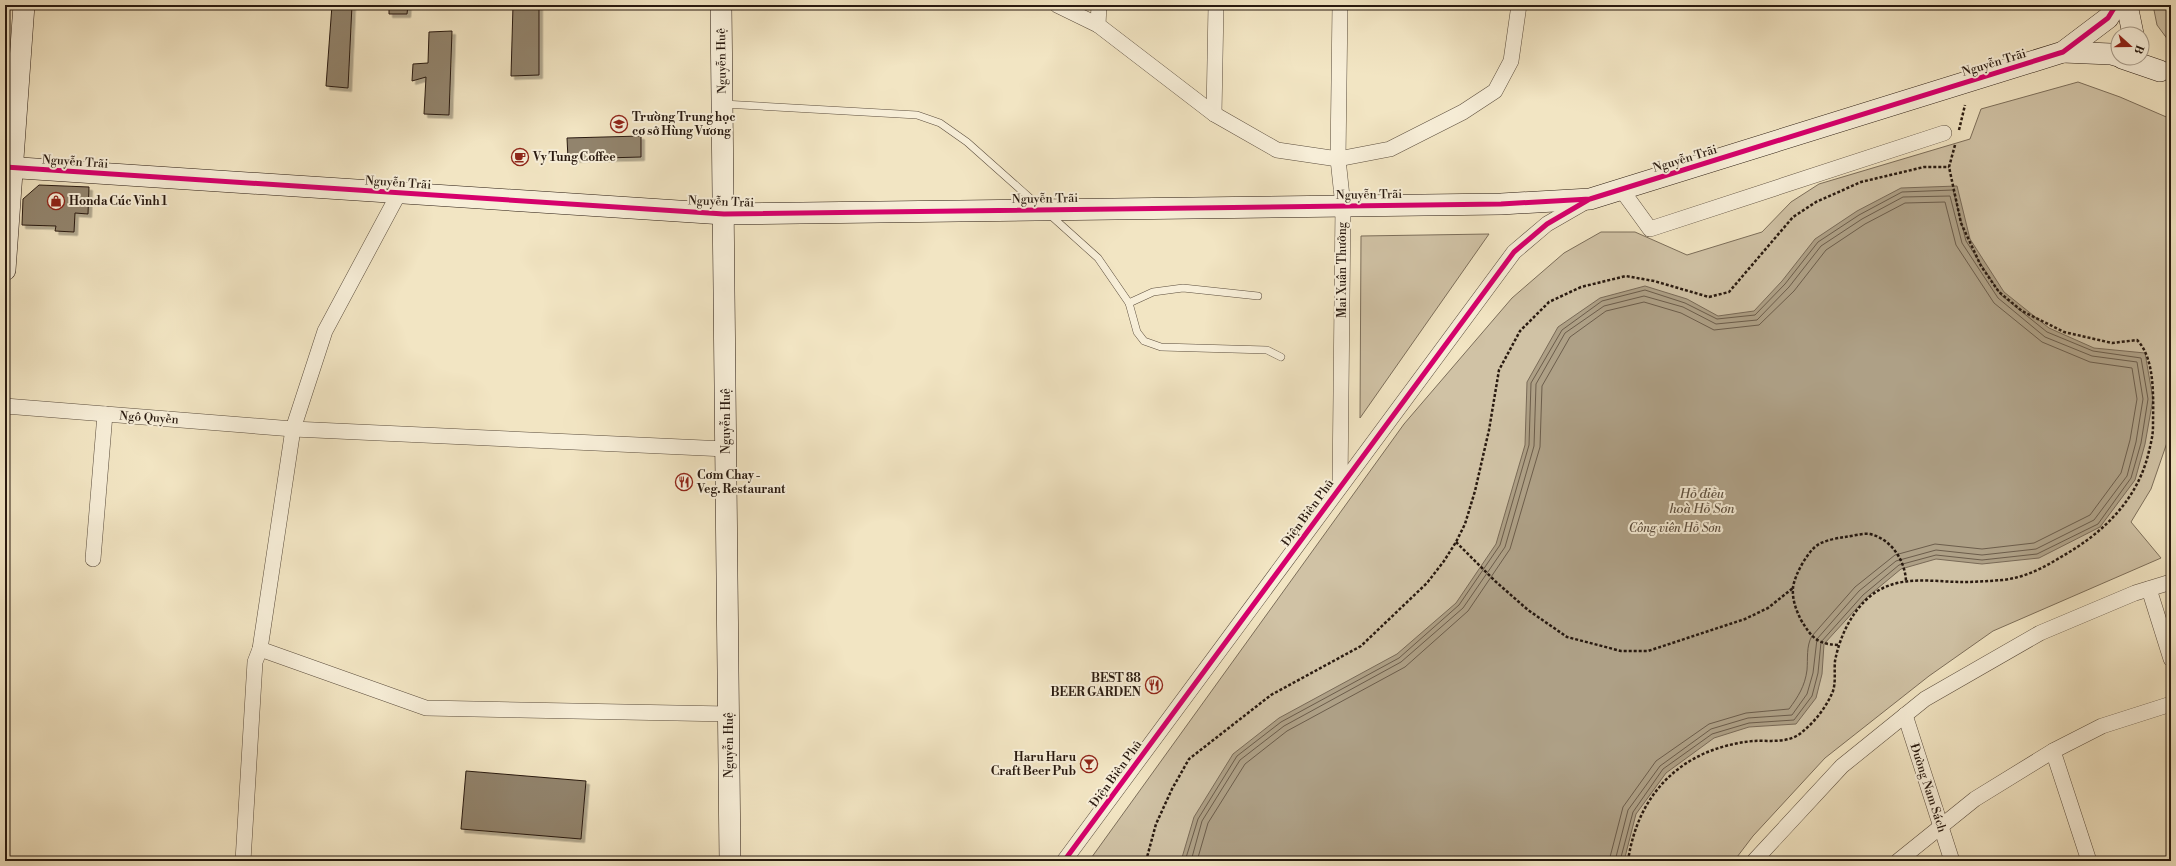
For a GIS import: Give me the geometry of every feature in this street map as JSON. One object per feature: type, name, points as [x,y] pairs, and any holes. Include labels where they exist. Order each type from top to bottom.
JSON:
[{"type":"street","points":[[5,270],[9,168],[24,5]]},
{"type":"street","name":"Nguyễn Huệ","points":[[721,5],[730,861]]},
{"type":"street","points":[[1058,5],[1098,25],[1164,78],[1214,114],[1277,150],[1338,159],[1390,149],[1463,112],[1496,91],[1511,61],[1519,5]]},
{"type":"street","points":[[1098,5],[1098,25]]},
{"type":"street","points":[[1214,114],[1216,5]]},
{"type":"street","name":"Mai Xuân Thưởng","points":[[1340,5],[1338,159],[1343,206],[1340,487]]},
{"type":"street","points":[[2063,52],[2108,18],[2116,5]]},
{"type":"street","points":[[2127,5],[2131,26]]},
{"type":"street","points":[[2063,52],[2110,54]]},
{"type":"street","name":"Nguyễn Trãi","points":[[9,168],[724,214],[1501,204],[1590,199],[2063,52]]},
{"type":"street","points":[[2150,59],[2166,74]]},
{"type":"street","points":[[2144,66],[2166,74]]},
{"type":"street","points":[[1621,189],[1650,229],[1944,133]]},
{"type":"street","points":[[243,861],[255,662],[260,649],[293,429],[325,331],[399,193]]},
{"type":"street","name":"Điện Biên Phủ","points":[[1064,861],[1514,252],[1547,224],[1590,199]]},
{"type":"street","name":"Ngô Quyền","points":[[5,406],[293,429],[726,449]]},
{"type":"street","points":[[93,559],[105,414]]},
{"type":"street","points":[[1754,861],[1842,766],[1925,699],[2040,633],[2149,589],[2171,582]]},
{"type":"street","points":[[2149,589],[2171,659]]},
{"type":"street","points":[[260,649],[426,708],[728,714]]},
{"type":"street","points":[[1898,861],[1975,799],[2053,751],[2102,726],[2171,704]]},
{"type":"street","name":"Đường Nam Sách","points":[[1905,716],[1952,861]]},
{"type":"street","points":[[2053,751],[2089,861]]},
{"type":"lane","points":[[723,104],[917,116],[940,124],[967,142],[1098,258],[1129,303],[1137,332],[1144,341],[1161,347],[1267,350],[1281,357]]},
{"type":"lane","points":[[1129,303],[1153,292],[1183,288],[1258,296]]},
{"type":"path","points":[[1146,861],[1156,824],[1172,789],[1189,759],[1271,695],[1361,646],[1427,583],[1456,542],[1475,491],[1489,430],[1499,370],[1520,331],[1549,302],[1581,286],[1626,276],[1654,280],[1709,297],[1729,292],[1793,217],[1816,202],[1861,182],[1924,167],[1949,167],[1961,223],[1981,266],[1999,292],[2022,311],[2064,332],[2112,343],[2137,340],[2144,348],[2153,385],[2153,432],[2144,470],[2126,503],[2103,529],[2080,547],[2036,572],[2004,580],[1964,582],[1906,581],[1883,588],[1869,597],[1848,622],[1838,645],[1835,664],[1834,689],[1823,710],[1801,734],[1781,741],[1755,741],[1724,745],[1698,755],[1669,776],[1643,808],[1630,846],[1628,861]]},
{"type":"path","points":[[1838,645],[1820,643],[1809,633],[1795,608],[1793,588],[1802,563],[1818,545],[1835,538],[1869,534],[1888,543],[1897,553],[1906,571],[1906,581]]},
{"type":"path","points":[[1456,542],[1495,582],[1528,610],[1567,637],[1621,651],[1648,651],[1745,619],[1768,608],[1793,588]]},
{"type":"green space","points":[[2153,5],[2171,5],[2171,44],[2157,25]]},
{"type":"green space","name":"Hồ điều hoà Hồ Sơn","points":[[2078,82],[2120,97],[2171,119],[2171,431],[2151,489],[2131,522],[2161,558],[1993,631],[1929,676],[1825,758],[1753,836],[1734,861],[1089,861],[1404,424],[1512,298],[1564,253],[1601,232],[1635,232],[1687,255],[1762,232],[1791,202],[1819,184],[1970,139],[1981,109]]},
{"type":"green space","points":[[1489,234],[1360,418],[1361,236]]},
{"type":"water","name":"Hồ điều hoà Hồ Sơn","points":[[1957,186],[1970,239],[2004,292],[2049,328],[2094,348],[2145,353],[2153,399],[2145,444],[2135,480],[2100,527],[2039,558],[1982,564],[1936,559],[1901,569],[1866,598],[1824,644],[1822,674],[1816,698],[1796,724],[1749,727],[1714,738],[1666,773],[1636,814],[1624,861],[1181,861],[1194,817],[1233,754],[1279,718],[1397,654],[1456,603],[1496,544],[1525,445],[1527,382],[1558,327],[1600,298],[1645,286],[1687,299],[1718,316],[1754,311],[1782,281],[1815,239],[1857,211],[1901,188]]},
{"type":"building","points":[[332,5],[352,5],[348,88],[326,86]]},
{"type":"building","points":[[389,5],[408,5],[407,14],[389,14]]},
{"type":"building","points":[[513,5],[539,5],[539,75],[511,76]]},
{"type":"building","points":[[452,31],[449,115],[424,114],[426,77],[412,81],[413,64],[428,63],[429,32]]},
{"type":"building","points":[[641,136],[641,157],[568,159],[567,138]]},
{"type":"building","points":[[39,185],[89,187],[88,214],[75,213],[74,232],[55,231],[56,226],[22,225],[23,199]]},
{"type":"building","points":[[466,771],[586,781],[581,839],[461,829]]},
{"type":"cycle path","points":[[5,167],[724,214],[1501,204],[1590,199],[2063,52],[2108,18],[2116,5]]},
{"type":"cycle path","points":[[1064,861],[1514,252],[1547,224],[1588,200]]},
{"type":"place","name":"Trường Trung học cơ sở Hùng Vương","points":[[619,124]]},
{"type":"place","name":"Vy Tung Coffee","points":[[520,157]]},
{"type":"place","name":"Honda Cúc Vinh 1","points":[[56,201]]},
{"type":"place","name":"Cơm Chay - Veg. Restaurant","points":[[684,482]]},
{"type":"place","name":"BEST 88 BEER GARDEN","points":[[1154,685]]},
{"type":"place","name":"Haru Haru Craft Beer Pub","points":[[1089,764]]},
{"type":"park label","name":"Công viên Hồ Sơn","points":[[1675,528]]}]
